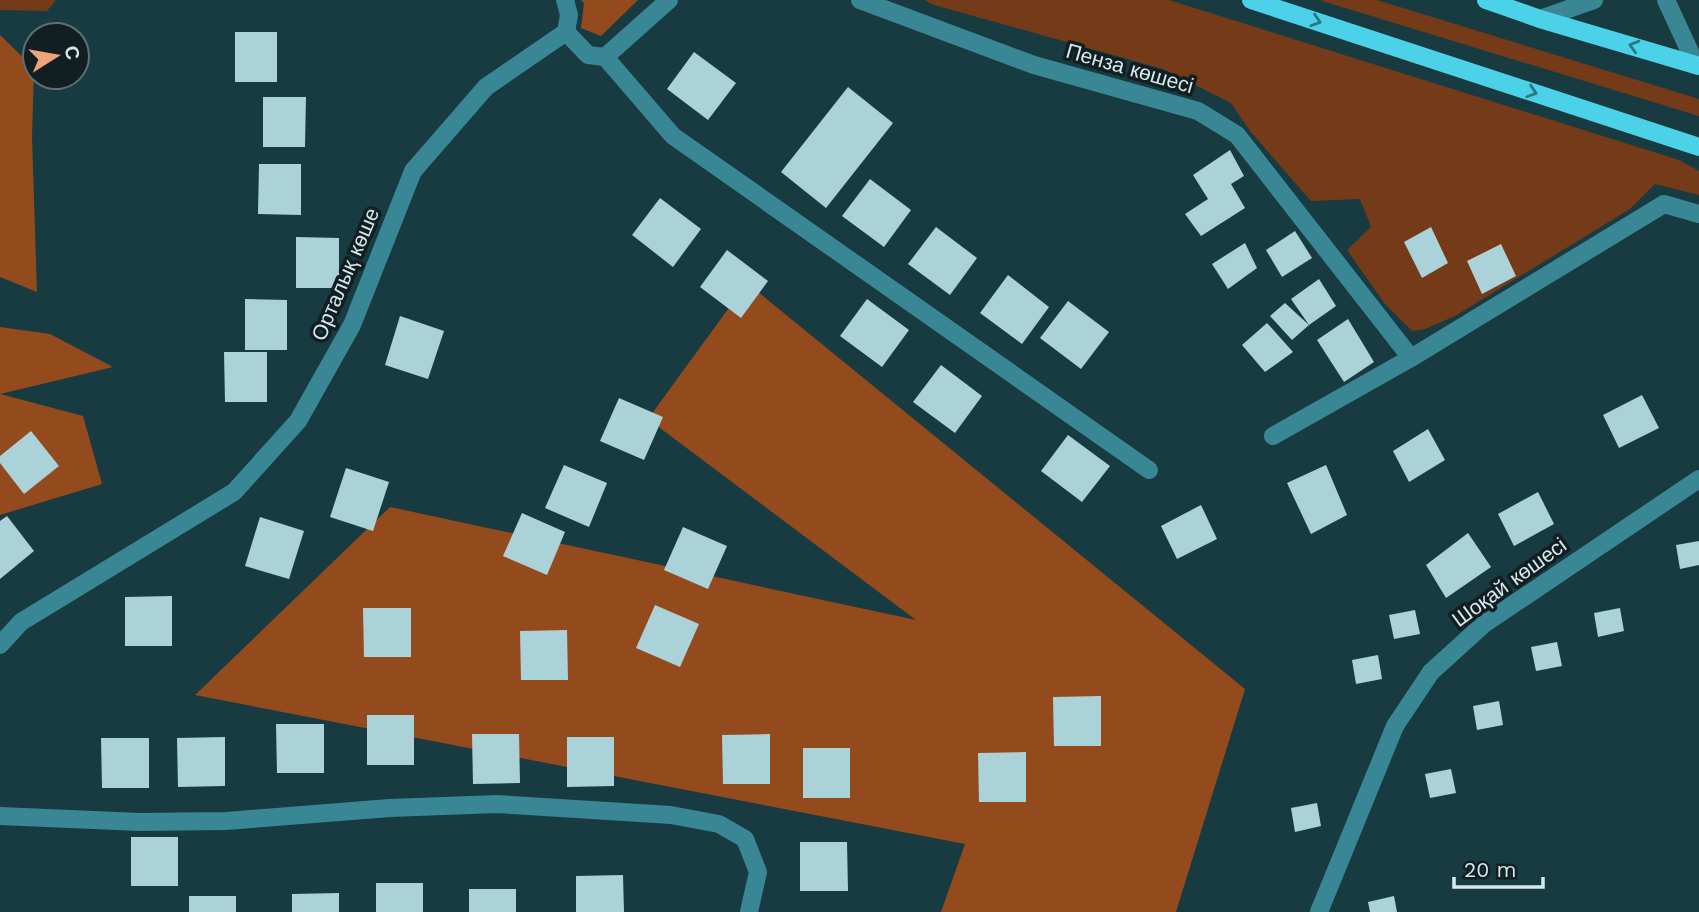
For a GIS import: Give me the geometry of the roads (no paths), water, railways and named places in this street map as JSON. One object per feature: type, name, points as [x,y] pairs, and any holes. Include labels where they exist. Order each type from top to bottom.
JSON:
[{"type":"main road","points":[[1251,0],[1699,147]]},
{"type":"main road","points":[[1486,0],[1540,19],[1698,65]]},
{"type":"street","points":[[565,0],[569,15],[566,32],[588,55],[605,57],[673,136],[1149,470]]},
{"type":"street","points":[[605,57],[669,0]]},
{"type":"street","name":"Пенза көшесі","points":[[860,0],[1034,65],[1198,111],[1237,135],[1411,358]]},
{"type":"street","points":[[1540,19],[1594,0]]},
{"type":"street","points":[[1666,0],[1698,65]]},
{"type":"street","name":"Орталық көше","points":[[0,645],[21,622],[234,492],[298,421],[352,325],[413,171],[486,87],[566,32]]},
{"type":"street","points":[[1273,436],[1411,358],[1664,204],[1699,214]]},
{"type":"street","name":"Шоқай көшесі","points":[[1319,912],[1395,726],[1431,671],[1484,624],[1699,479]]},
{"type":"street","points":[[0,816],[140,822],[226,821],[390,808],[497,804],[671,815],[719,824],[745,839],[758,872],[749,912]]}]
